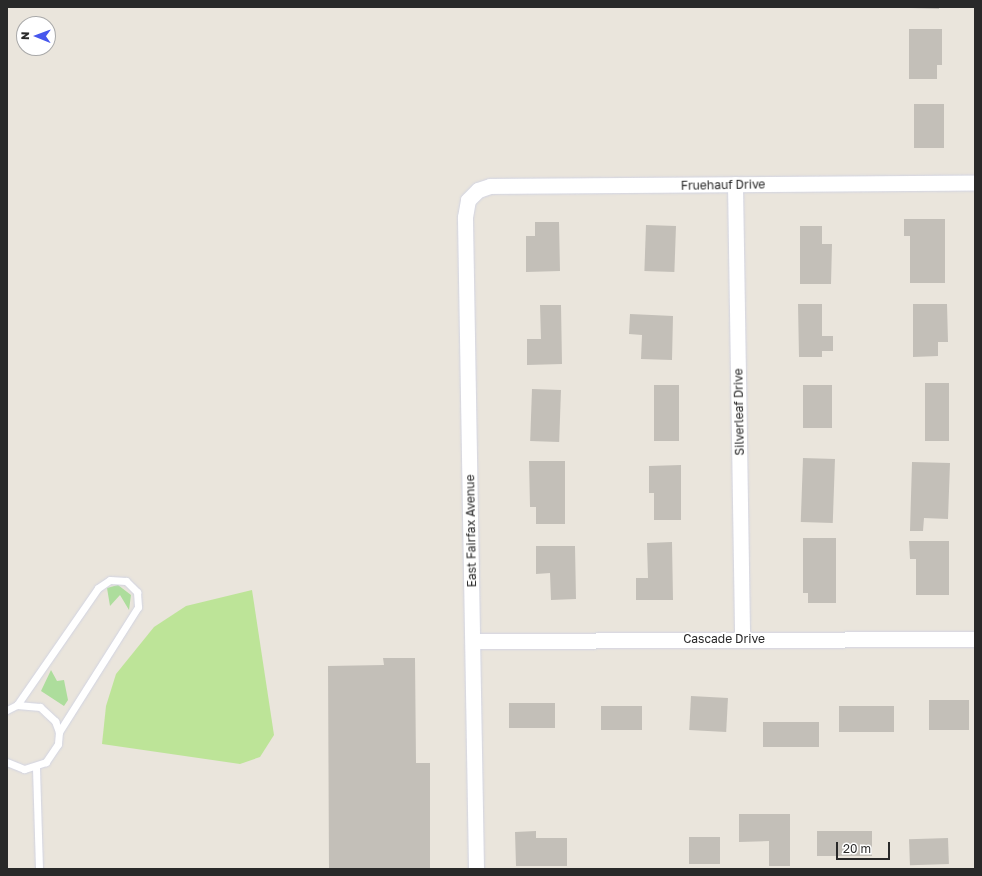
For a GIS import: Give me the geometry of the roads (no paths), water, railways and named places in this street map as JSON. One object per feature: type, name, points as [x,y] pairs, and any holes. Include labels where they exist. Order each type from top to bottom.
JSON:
[{"type":"street","name":"Fruehauf Drive","points":[[473,195],[490,186],[975,183]]},
{"type":"street","name":"Silverleaf Drive","points":[[735,184],[742,639]]},
{"type":"street","name":"East Fairfax Avenue","points":[[473,195],[465,217],[474,641],[476,869]]},
{"type":"street","name":"Cascade Drive","points":[[474,641],[975,639]]},
{"type":"lane","points":[[7,762],[24,769],[36,768],[54,754],[59,732],[138,607],[137,592],[126,581],[110,580],[98,588],[18,705]]},
{"type":"lane","points":[[7,710],[18,705],[40,707],[55,721],[59,732]]},
{"type":"lane","points":[[36,768],[39,869]]}]
